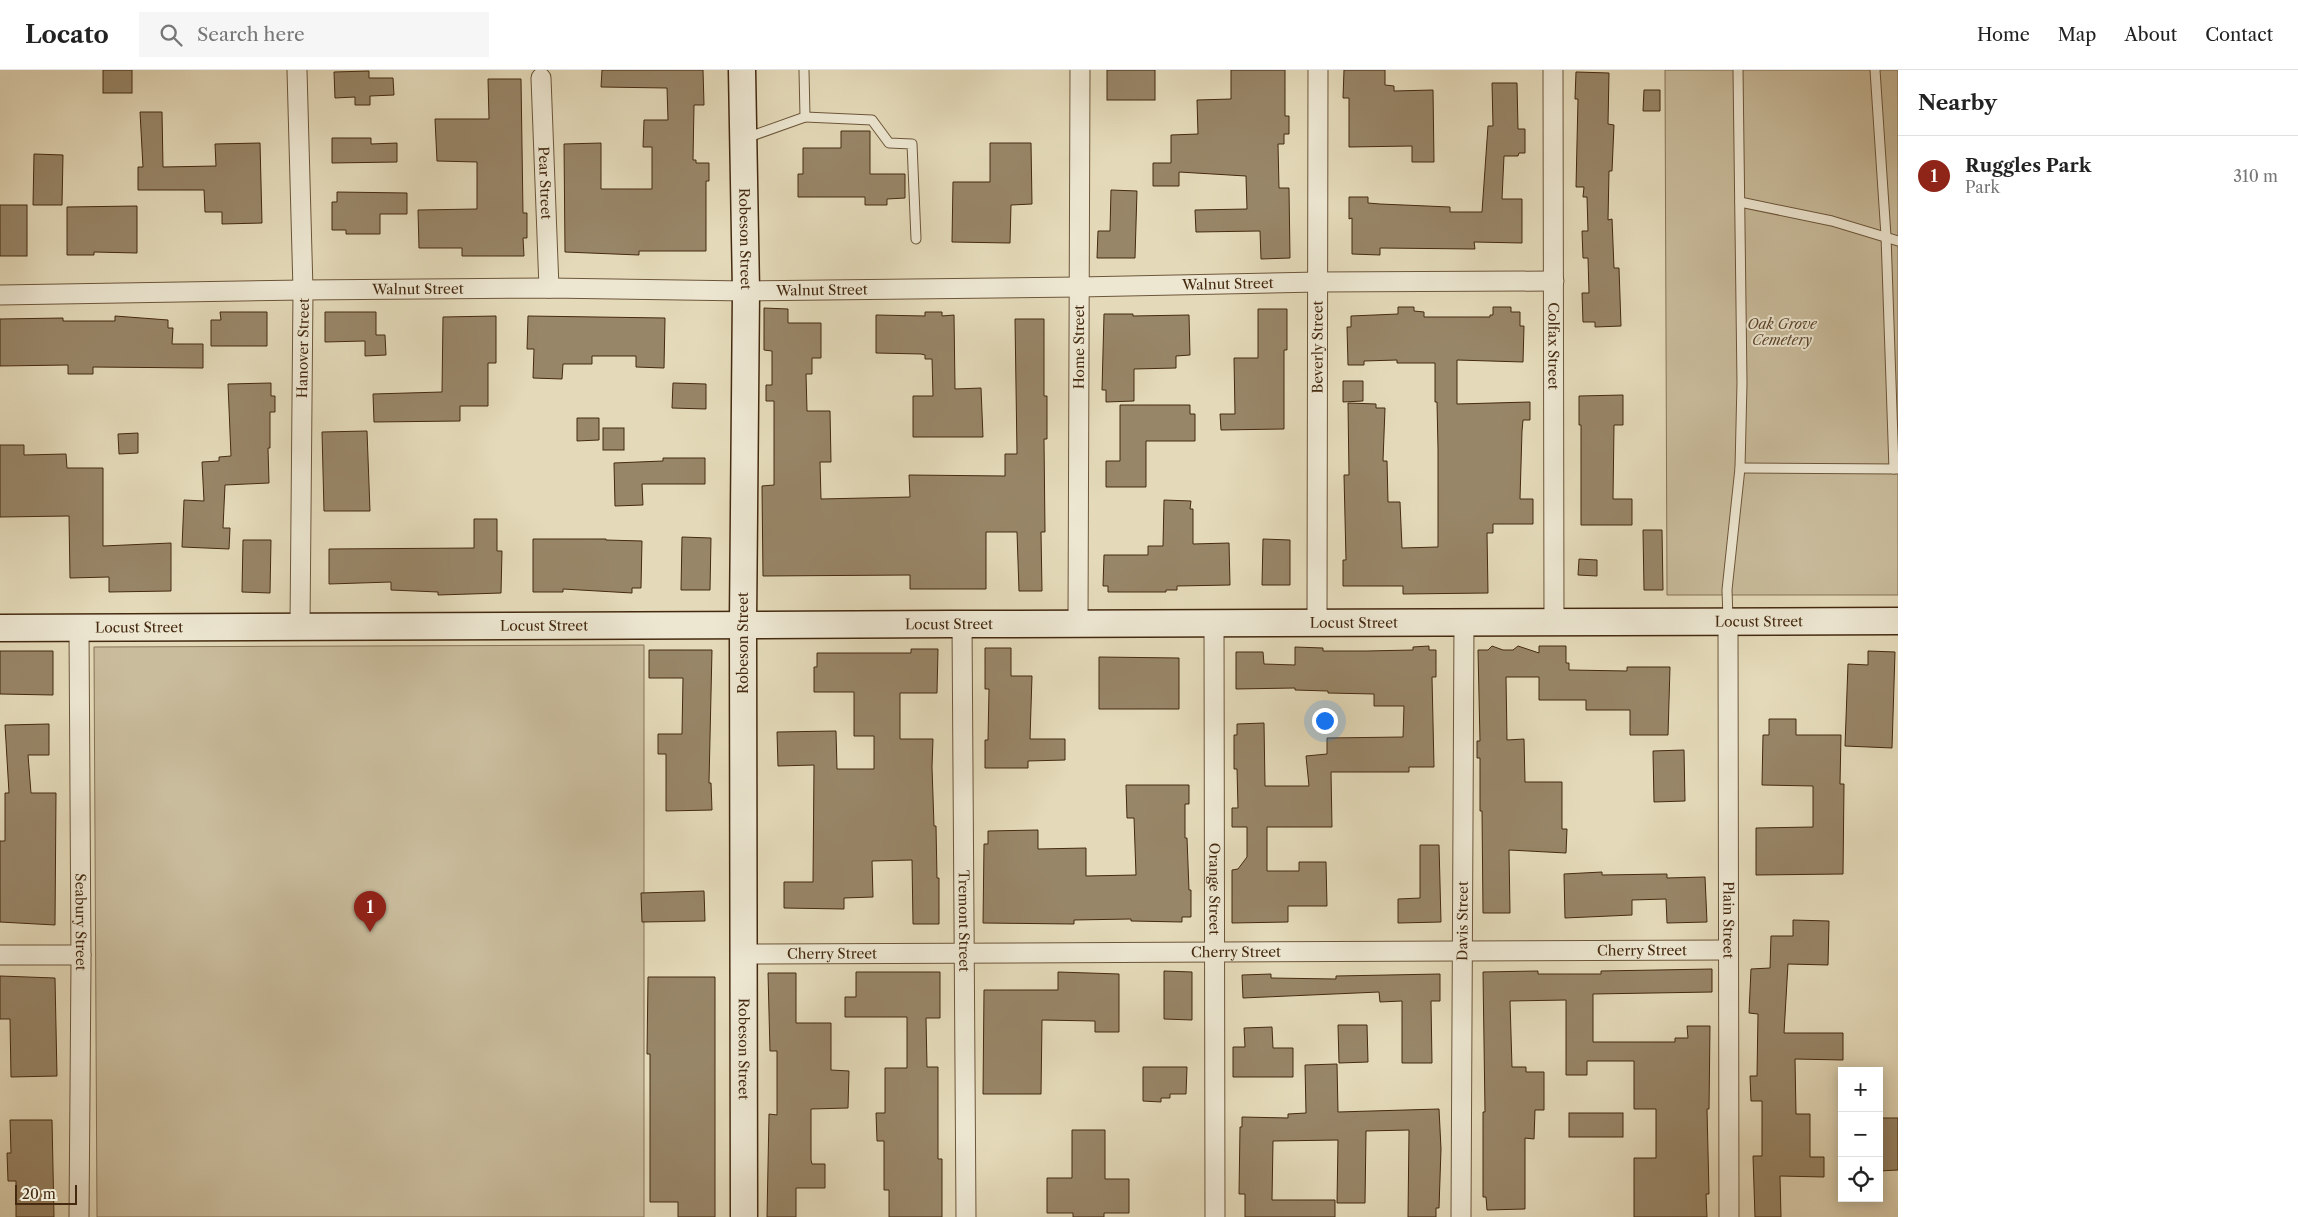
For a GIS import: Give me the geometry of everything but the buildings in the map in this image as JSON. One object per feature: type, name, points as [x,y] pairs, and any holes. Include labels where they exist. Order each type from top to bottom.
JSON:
[{"type":"street","name":"Hanover Street","points":[[297,70],[303,290],[300,626]]},
{"type":"street","name":"Robeson Street","points":[[742,70],[746,291],[743,623],[744,1217]]},
{"type":"street","name":"Home Street","points":[[1078,623],[1080,70]]},
{"type":"street","name":"Beverly Street","points":[[1317,623],[1318,70]]},
{"type":"street","name":"Colfax Street","points":[[1553,70],[1554,623]]},
{"type":"street","name":"Pear Street","points":[[541,78],[549,288]]},
{"type":"street","name":"Walnut Street","points":[[0,295],[549,288],[746,291],[1318,282],[1554,281]]},
{"type":"street","name":"Locust Street","points":[[0,628],[743,623],[1554,623],[1898,620]]},
{"type":"street","name":"Plain Street","points":[[1728,622],[1729,1217]]},
{"type":"street","name":"Tremont Street","points":[[962,623],[966,1217]]},
{"type":"street","name":"Orange Street","points":[[1214,623],[1215,1217]]},
{"type":"street","name":"Davis Street","points":[[1461,1217],[1464,623]]},
{"type":"street","name":"Seabury Street","points":[[79,628],[81,955],[79,1217]]},
{"type":"street","name":"Cherry Street","points":[[744,954],[1728,950]]},
{"type":"street","points":[[0,955],[81,955]]},
{"type":"lane","points":[[804,70],[805,117]]},
{"type":"lane","points":[[1728,622],[1727,590],[1740,468],[1738,70]]},
{"type":"lane","points":[[1740,468],[1896,469],[1886,236],[1875,70]]},
{"type":"lane","points":[[743,139],[805,117],[872,120],[889,143],[912,144],[916,239]]},
{"type":"lane","points":[[1740,202],[1832,221],[1898,241]]},
{"type":"green space","name":"Oak Grove Cemetery","points":[[1665,70],[1898,70],[1898,595],[1667,595]]},
{"type":"green space","points":[[644,645],[644,1217],[97,1217],[94,647]]},
{"type":"place","name":"Ruggles Park","points":[[370,932]]}]
